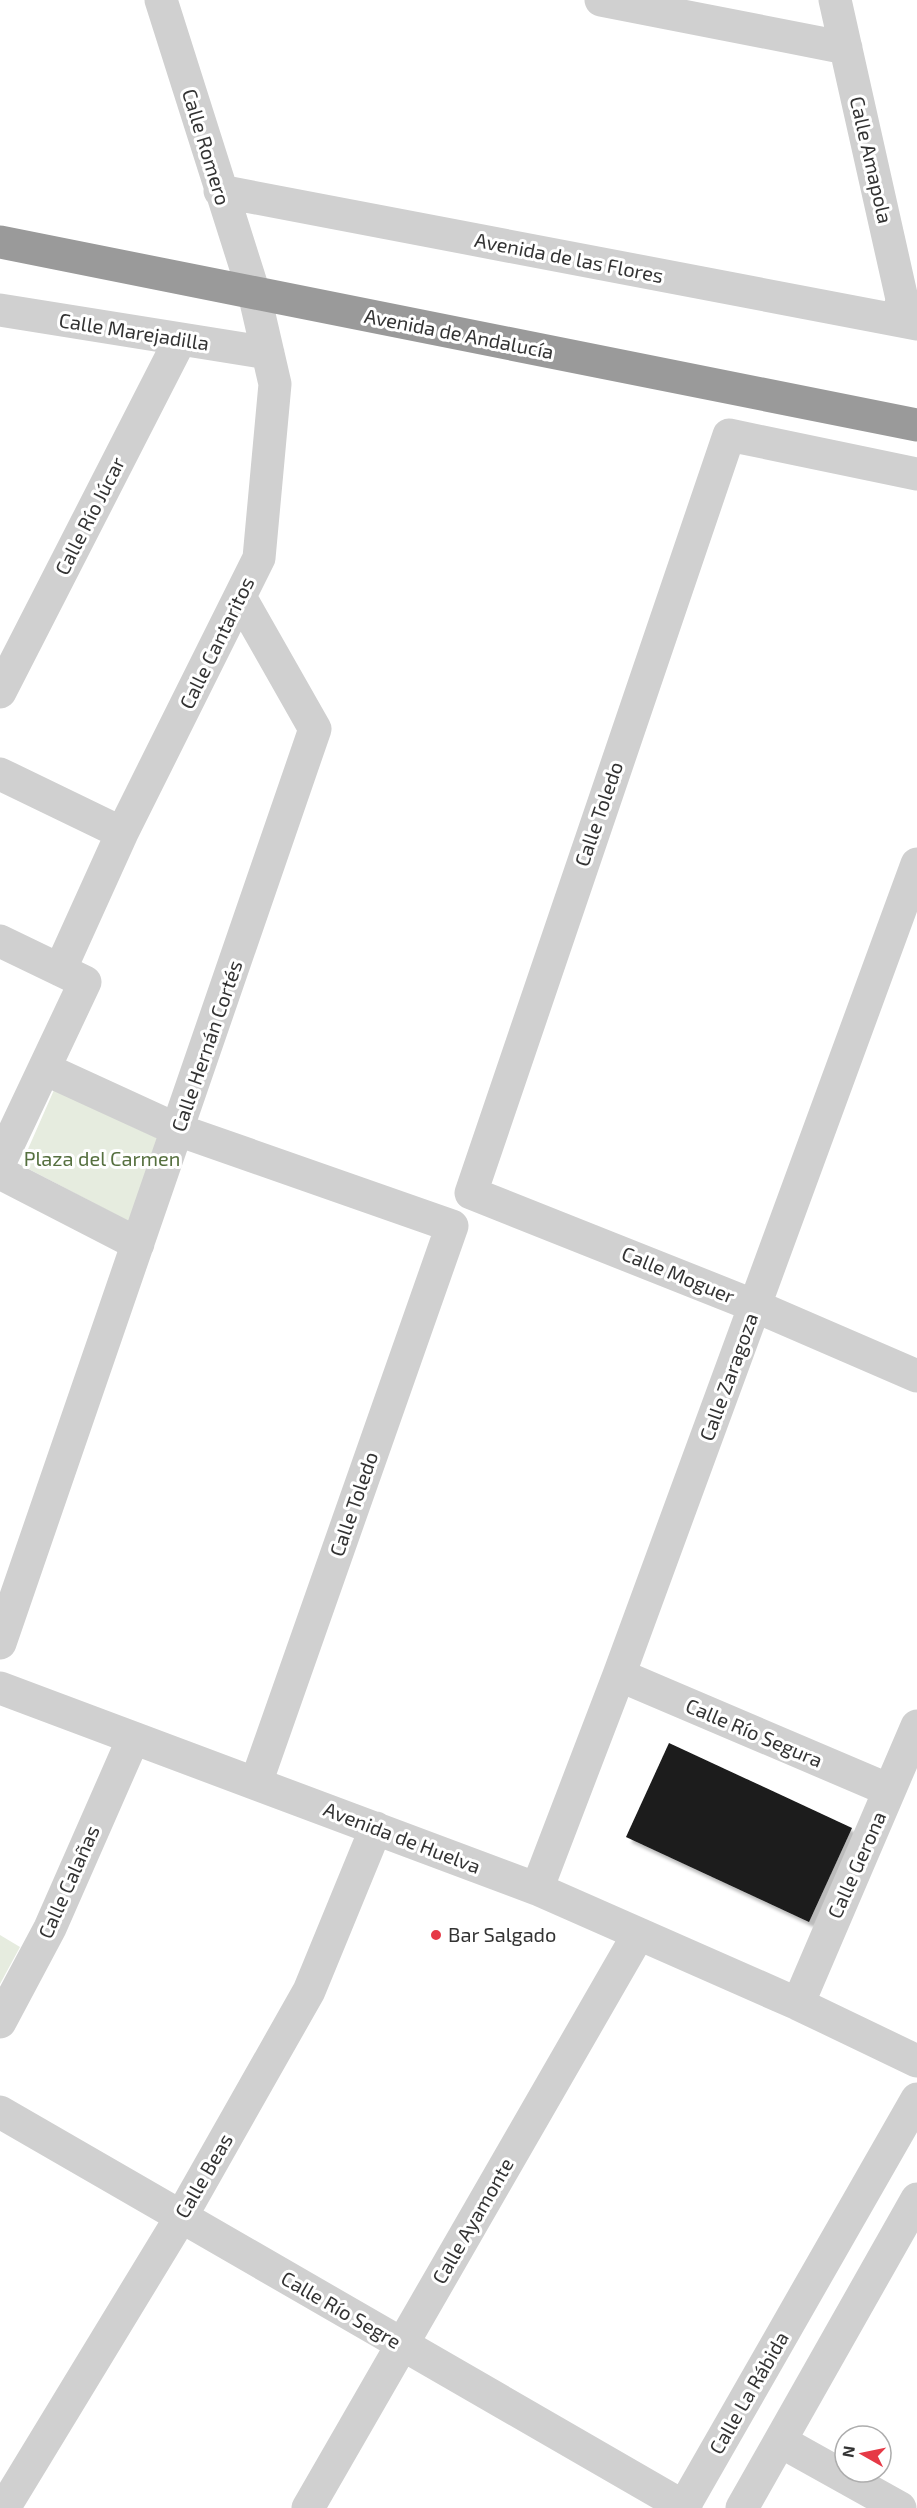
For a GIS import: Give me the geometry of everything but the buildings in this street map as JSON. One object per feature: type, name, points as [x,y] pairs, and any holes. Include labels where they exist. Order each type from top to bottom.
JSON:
[{"type":"highway","name":"Avenida de Andalucía","points":[[0,242],[917,425]]},
{"type":"street","name":"Calle Romero","points":[[161,0],[254,293]]},
{"type":"street","points":[[601,0],[846,48]]},
{"type":"street","name":"Calle Amapola","points":[[835,0],[907,322]]},
{"type":"street","name":"Avenida de las Flores","points":[[220,191],[907,322]]},
{"type":"street","name":"Calle Cantaritos","points":[[72,976],[122,833],[259,558],[275,384],[254,293]]},
{"type":"street","name":"Calle Marejadilla","points":[[0,310],[268,353]]},
{"type":"street","name":"Calle Río Júcar","points":[[3,677],[180,340]]},
{"type":"street","name":"Calle Toledo","points":[[471,1193],[729,435],[917,474]]},
{"type":"street","name":"Calle Hernán Cortés","points":[[0,1643],[315,729],[240,597]]},
{"type":"street","points":[[0,774],[122,833]]},
{"type":"street","name":"Calle Zaragoza","points":[[537,1889],[620,1675],[917,864]]},
{"type":"street","points":[[0,941],[72,976],[45,1069],[0,1162]]},
{"type":"street","points":[[45,1069],[178,1130]]},
{"type":"street","name":"Calle Toledo","points":[[178,1130],[452,1226],[256,1783]]},
{"type":"street","points":[[0,1173],[138,1244]]},
{"type":"street","name":"Calle Moguer","points":[[471,1193],[755,1306],[917,1376]]},
{"type":"street","name":"Calle Río Segura","points":[[620,1675],[889,1790]]},
{"type":"street","name":"Avenida de Huelva","points":[[0,1688],[537,1889],[798,2004],[917,2061]]},
{"type":"street","name":"Calle Gerona","points":[[798,2004],[917,1726]]},
{"type":"street","name":"Calle Calañas","points":[[0,2022],[50,1928],[133,1739]]},
{"type":"street","name":"Calle Beas","points":[[4,2508],[181,2217],[309,1990],[376,1828]]},
{"type":"street","name":"Calle Ayamonte","points":[[308,2508],[638,1935]]},
{"type":"street","name":"Calle La Rábida","points":[[684,2508],[917,2099]]},
{"type":"street","name":"Calle Río Segre","points":[[0,2112],[684,2508]]},
{"type":"street","points":[[742,2508],[858,2303],[906,2243],[917,2199]]},
{"type":"street","points":[[815,2280],[858,2303]]},
{"type":"street","points":[[780,2440],[900,2508]]},
{"type":"green space","name":"Plaza del Carmen","points":[[54,1090],[159,1139],[130,1222],[21,1165]]},
{"type":"green space","points":[[0,1935],[20,1947],[0,1984]]},
{"type":"place","name":"Bar Salgado","points":[[436,1935]]}]
